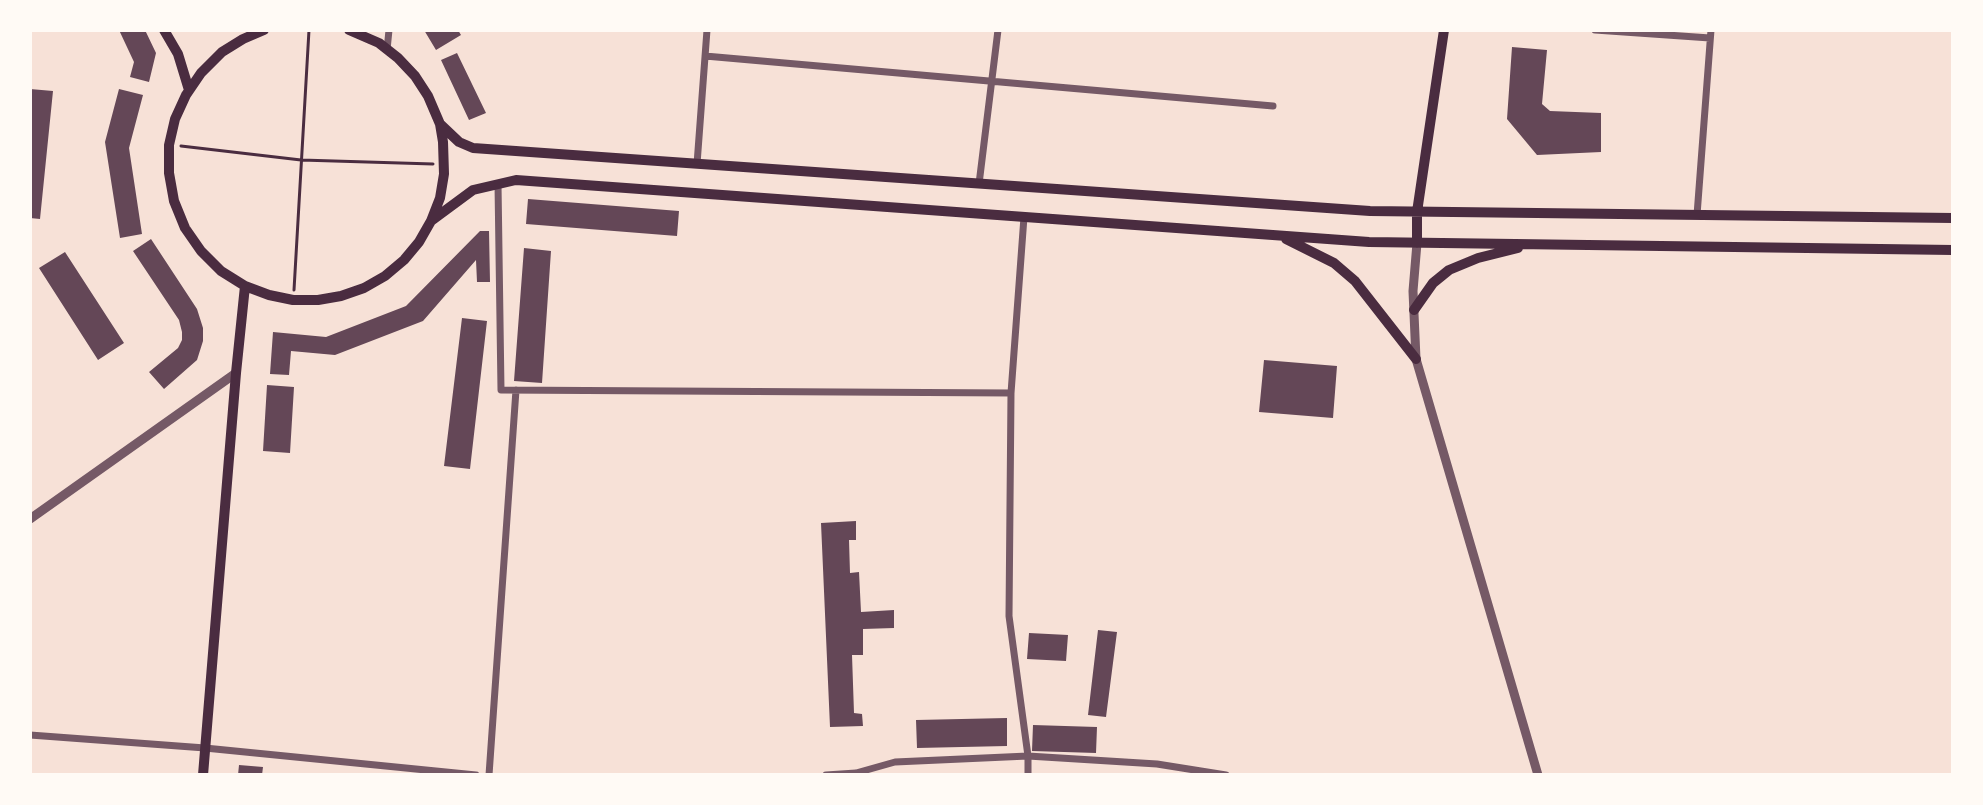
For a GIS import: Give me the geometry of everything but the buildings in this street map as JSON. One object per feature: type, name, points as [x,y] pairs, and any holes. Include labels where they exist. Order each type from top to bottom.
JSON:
[{"type":"main road","points":[[164,30],[178,54],[189,90]]},
{"type":"main road","points":[[264,30],[222,52],[189,90],[175,119],[169,145],[169,173],[174,201],[185,228],[201,251],[221,271],[245,286],[293,300],[341,296],[385,276],[419,242],[440,198],[445,164],[440,124],[428,96],[398,58],[379,43],[349,30]]},
{"type":"main road","points":[[1417,243],[1417,212],[1444,30]]},
{"type":"main road","points":[[440,124],[459,142],[473,148],[1370,211],[1953,218]]},
{"type":"main road","points":[[431,221],[473,190],[516,180],[1369,242],[1953,250]]},
{"type":"main road","points":[[1281,236],[1334,263],[1355,281],[1416,359]]},
{"type":"main road","points":[[1414,310],[1433,283],[1449,270],[1478,258],[1535,244]]},
{"type":"main road","points":[[203,775],[245,286]]},
{"type":"street","points":[[387,50],[389,30]]},
{"type":"street","points":[[697,164],[707,30]]},
{"type":"street","points":[[979,184],[998,30]]},
{"type":"street","points":[[1595,30],[1710,34],[1697,215]]},
{"type":"street","points":[[705,56],[1273,106]]},
{"type":"street","points":[[498,184],[501,390],[1011,393]]},
{"type":"street","points":[[1024,217],[1011,393],[1009,616],[1028,775]]},
{"type":"street","points":[[1417,243],[1413,291],[1416,359],[1538,775]]},
{"type":"street","points":[[30,504],[34,516],[236,373]]},
{"type":"street","points":[[489,775],[516,390]]},
{"type":"street","points":[[30,735],[205,748],[476,775]]},
{"type":"street","points":[[826,775],[856,773],[895,762],[1028,756],[1157,764],[1226,775]]},
{"type":"path","points":[[293,300],[309,30]]},
{"type":"path","points":[[169,145],[301,160],[445,164]]}]
